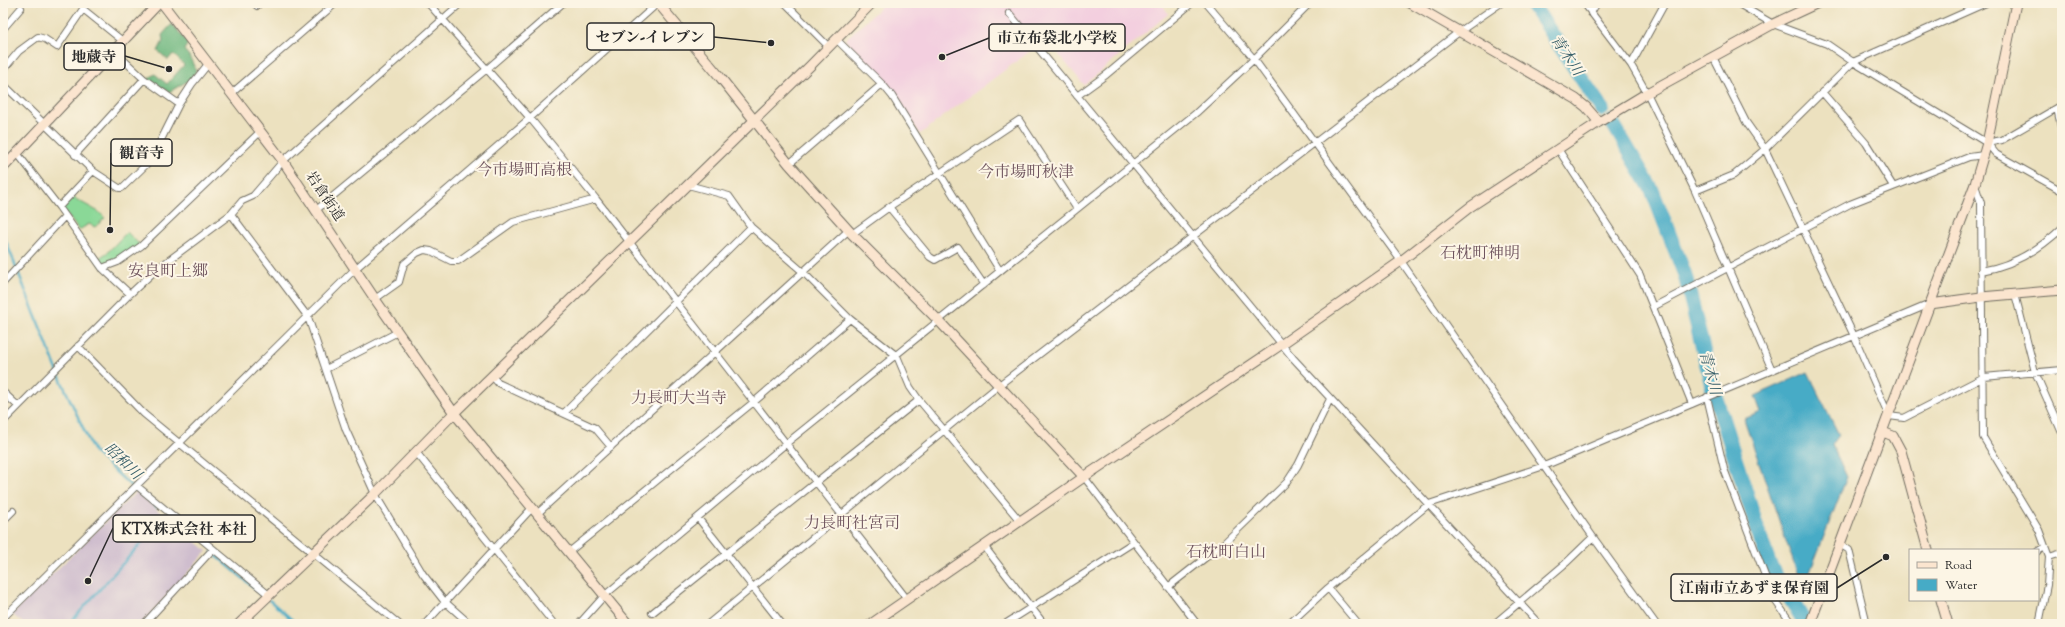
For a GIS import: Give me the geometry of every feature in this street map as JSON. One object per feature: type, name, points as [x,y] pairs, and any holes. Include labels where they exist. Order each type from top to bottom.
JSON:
[{"type":"street","points":[[3,168],[44,123],[161,3]]},
{"type":"street","name":"岩倉街道","points":[[161,3],[209,63],[283,161],[315,211],[454,413],[628,624]]},
{"type":"street","points":[[254,3],[257,6],[260,3]]},
{"type":"street","points":[[232,93],[336,3]]},
{"type":"street","points":[[428,3],[530,118],[631,242],[907,599]]},
{"type":"street","points":[[3,422],[130,294],[157,269],[231,214],[242,201],[253,196],[283,161],[461,3]]},
{"type":"street","points":[[315,211],[487,69],[563,3]]},
{"type":"street","points":[[7,624],[3,619],[180,445],[355,269],[530,118],[658,3],[789,164],[851,232],[939,321],[998,386],[1084,476],[1197,624]]},
{"type":"street","points":[[785,3],[829,47]]},
{"type":"street","points":[[239,624],[375,494],[454,413],[631,242],[872,3]]},
{"type":"street","points":[[1077,96],[1106,75],[1192,3]]},
{"type":"street","points":[[1206,3],[1254,59],[1401,261],[1593,537],[1656,624]]},
{"type":"street","points":[[579,624],[605,595],[787,443],[897,356],[1196,112],[1254,59],[1310,3]]},
{"type":"street","points":[[1410,3],[1576,99],[1586,107],[1599,122]]},
{"type":"street","points":[[708,624],[998,386],[1459,32],[1501,3]]},
{"type":"street","points":[[1584,3],[1631,64],[1647,93],[1695,191],[1772,370]]},
{"type":"street","points":[[1591,13],[1597,3]]},
{"type":"street","points":[[1631,64],[1665,3]]},
{"type":"street","points":[[1737,3],[1773,24],[1826,44],[1987,143],[1996,154],[2062,192]]},
{"type":"street","points":[[871,624],[883,621],[907,599],[1020,522],[1084,476],[1282,344],[1401,261],[1470,208],[1599,122],[1647,93],[1773,24],[1818,3]]},
{"type":"street","points":[[1695,191],[1734,174],[1765,149],[1853,62],[1986,3]]},
{"type":"street","points":[[1812,620],[1975,184],[1987,143],[2016,3]]},
{"type":"street","points":[[3,29],[21,8]]},
{"type":"street","points":[[3,70],[19,51],[38,37],[45,39],[57,47],[82,9],[124,42]]},
{"type":"street","points":[[1009,13],[1282,344],[1330,399],[1520,601],[1539,624]]},
{"type":"street","points":[[836,39],[882,84],[892,96],[941,173],[1000,271]]},
{"type":"street","points":[[114,51],[144,79],[179,104]]},
{"type":"street","points":[[1713,57],[1746,122],[1765,149],[1854,336],[1889,416]]},
{"type":"street","points":[[3,84],[93,171],[119,188],[122,188],[156,155],[158,146],[179,104],[192,84],[209,63]]},
{"type":"street","points":[[75,155],[144,79]]},
{"type":"street","points":[[789,164],[882,84]]},
{"type":"street","points":[[1822,92],[1866,143],[1893,186]]},
{"type":"street","points":[[1987,143],[2002,140],[2061,106],[2062,132]]},
{"type":"street","points":[[425,624],[444,601],[535,510],[611,447],[803,272],[851,232],[1020,120],[1077,210]]},
{"type":"street","points":[[102,268],[118,262],[141,246],[261,131]]},
{"type":"street","points":[[1558,149],[1640,275],[1692,404]]},
{"type":"street","points":[[17,153],[59,207],[102,268],[130,294]]},
{"type":"street","points":[[1653,307],[1850,204],[1969,157],[1984,155]]},
{"type":"street","points":[[59,207],[93,171]]},
{"type":"street","points":[[1975,184],[1981,203],[1981,297],[1984,377],[1983,437],[2039,530],[2048,557],[2047,586],[2039,624]]},
{"type":"street","points":[[688,185],[729,196],[751,227],[803,272],[850,319],[897,356],[910,387],[919,400],[943,431],[1020,522]]},
{"type":"street","points":[[375,299],[399,282],[404,264],[417,253],[424,250],[431,251],[451,261],[458,261],[512,222],[596,199]]},
{"type":"street","points":[[889,207],[930,257],[935,260],[958,247],[984,285]]},
{"type":"street","points":[[231,214],[308,317],[346,430],[375,494],[423,574],[444,601],[470,624]]},
{"type":"street","points":[[3,284],[65,216]]},
{"type":"street","points":[[564,413],[751,227]]},
{"type":"street","points":[[1981,271],[1996,268],[2023,257],[2049,240],[2062,228]]},
{"type":"street","points":[[1289,624],[1328,588],[1429,504],[1544,466],[1930,304],[1981,297],[2062,290]]},
{"type":"street","points":[[2015,294],[2035,372],[2062,433]]},
{"type":"street","points":[[569,552],[755,401],[850,319]]},
{"type":"street","points":[[326,369],[398,332]]},
{"type":"street","points":[[78,346],[144,414],[399,624]]},
{"type":"street","points":[[1889,416],[1904,418],[1984,377],[2062,370]]},
{"type":"street","points":[[492,376],[498,384],[595,428],[611,447]]},
{"type":"street","points":[[3,392],[18,406]]},
{"type":"street","points":[[1713,395],[1727,476],[1774,599],[1792,624]]},
{"type":"street","points":[[1168,587],[1223,544],[1287,482],[1298,465],[1330,399]]},
{"type":"street","points":[[652,612],[919,400]]},
{"type":"street","points":[[1883,432],[1893,436],[1901,451],[1928,549]]},
{"type":"street","points":[[416,452],[554,624]]},
{"type":"street","points":[[137,486],[211,552],[267,598]]},
{"type":"street","points":[[3,521],[13,511]]},
{"type":"street","points":[[698,518],[782,624]]},
{"type":"street","points":[[1494,624],[1566,563],[1593,537]]},
{"type":"street","points":[[1005,624],[1134,542]]},
{"type":"street","points":[[1840,544],[1849,550],[1867,624]]},
{"type":"street","points":[[984,546],[1044,624]]},
{"type":"street","points":[[2039,550],[2045,547]]},
{"type":"street","points":[[144,624],[211,552]]},
{"type":"street","points":[[2048,557],[2062,554]]},
{"type":"street","points":[[1328,588],[1358,624]]},
{"type":"street","points":[[1941,601],[1948,624]]},
{"type":"shaded area","points":[[885,3],[953,3],[959,10],[968,3],[1162,3],[1168,14],[1084,85],[1046,39],[920,134],[889,86],[845,40]]},
{"type":"shaded area","points":[[136,492],[207,551],[141,624],[24,624],[12,614]]},
{"type":"green space","points":[[172,24],[188,43],[184,50],[190,57],[196,71],[191,79],[169,92],[148,79],[155,74],[167,84],[184,65],[173,54],[168,60],[158,51],[163,41],[162,35]]},
{"type":"green space","points":[[72,197],[99,212],[105,218],[95,227],[89,224],[79,230],[63,210],[63,206]]},
{"type":"green space","points":[[127,232],[141,246],[102,268],[96,260],[108,252]]},
{"type":"water","points":[[1808,372],[1839,435],[1832,445],[1847,477],[1803,590],[1744,419],[1761,412],[1755,396]]},
{"type":"waterway","name":"青木川","points":[[1531,3],[1602,109]]},
{"type":"waterway","name":"青木川","points":[[1612,122],[1652,190],[1685,275],[1712,386],[1761,540],[1771,568],[1806,624]]},
{"type":"waterway","name":"昭和川","points":[[3,234],[61,380],[94,452],[131,486],[157,507]]},
{"type":"waterway","points":[[69,624],[167,514]]},
{"type":"waterway","name":"昭和川","points":[[212,552],[265,597]]},
{"type":"waterway","name":"昭和川","points":[[269,600],[297,624]]},
{"type":"place","name":"セブン-イレブン","points":[[771,43]]},
{"type":"place","name":"市立布袋北小学校","points":[[942,57]]},
{"type":"place","name":"地蔵寺","points":[[169,69]]},
{"type":"place","name":"観音寺","points":[[110,230]]},
{"type":"place","name":"江南市立あずま保育園","points":[[1886,557]]},
{"type":"place","name":"KTX株式会社 本社","points":[[88,581]]},
{"type":"district","name":"今市場町高根","points":[[524,171]]},
{"type":"district","name":"今市場町秋津","points":[[1026,173]]},
{"type":"district","name":"石枕町神明","points":[[1480,254]]},
{"type":"district","name":"安良町上郷","points":[[168,272]]},
{"type":"district","name":"力長町大当寺","points":[[679,399]]},
{"type":"district","name":"力長町社宮司","points":[[852,524]]},
{"type":"district","name":"石枕町白山","points":[[1226,553]]}]
